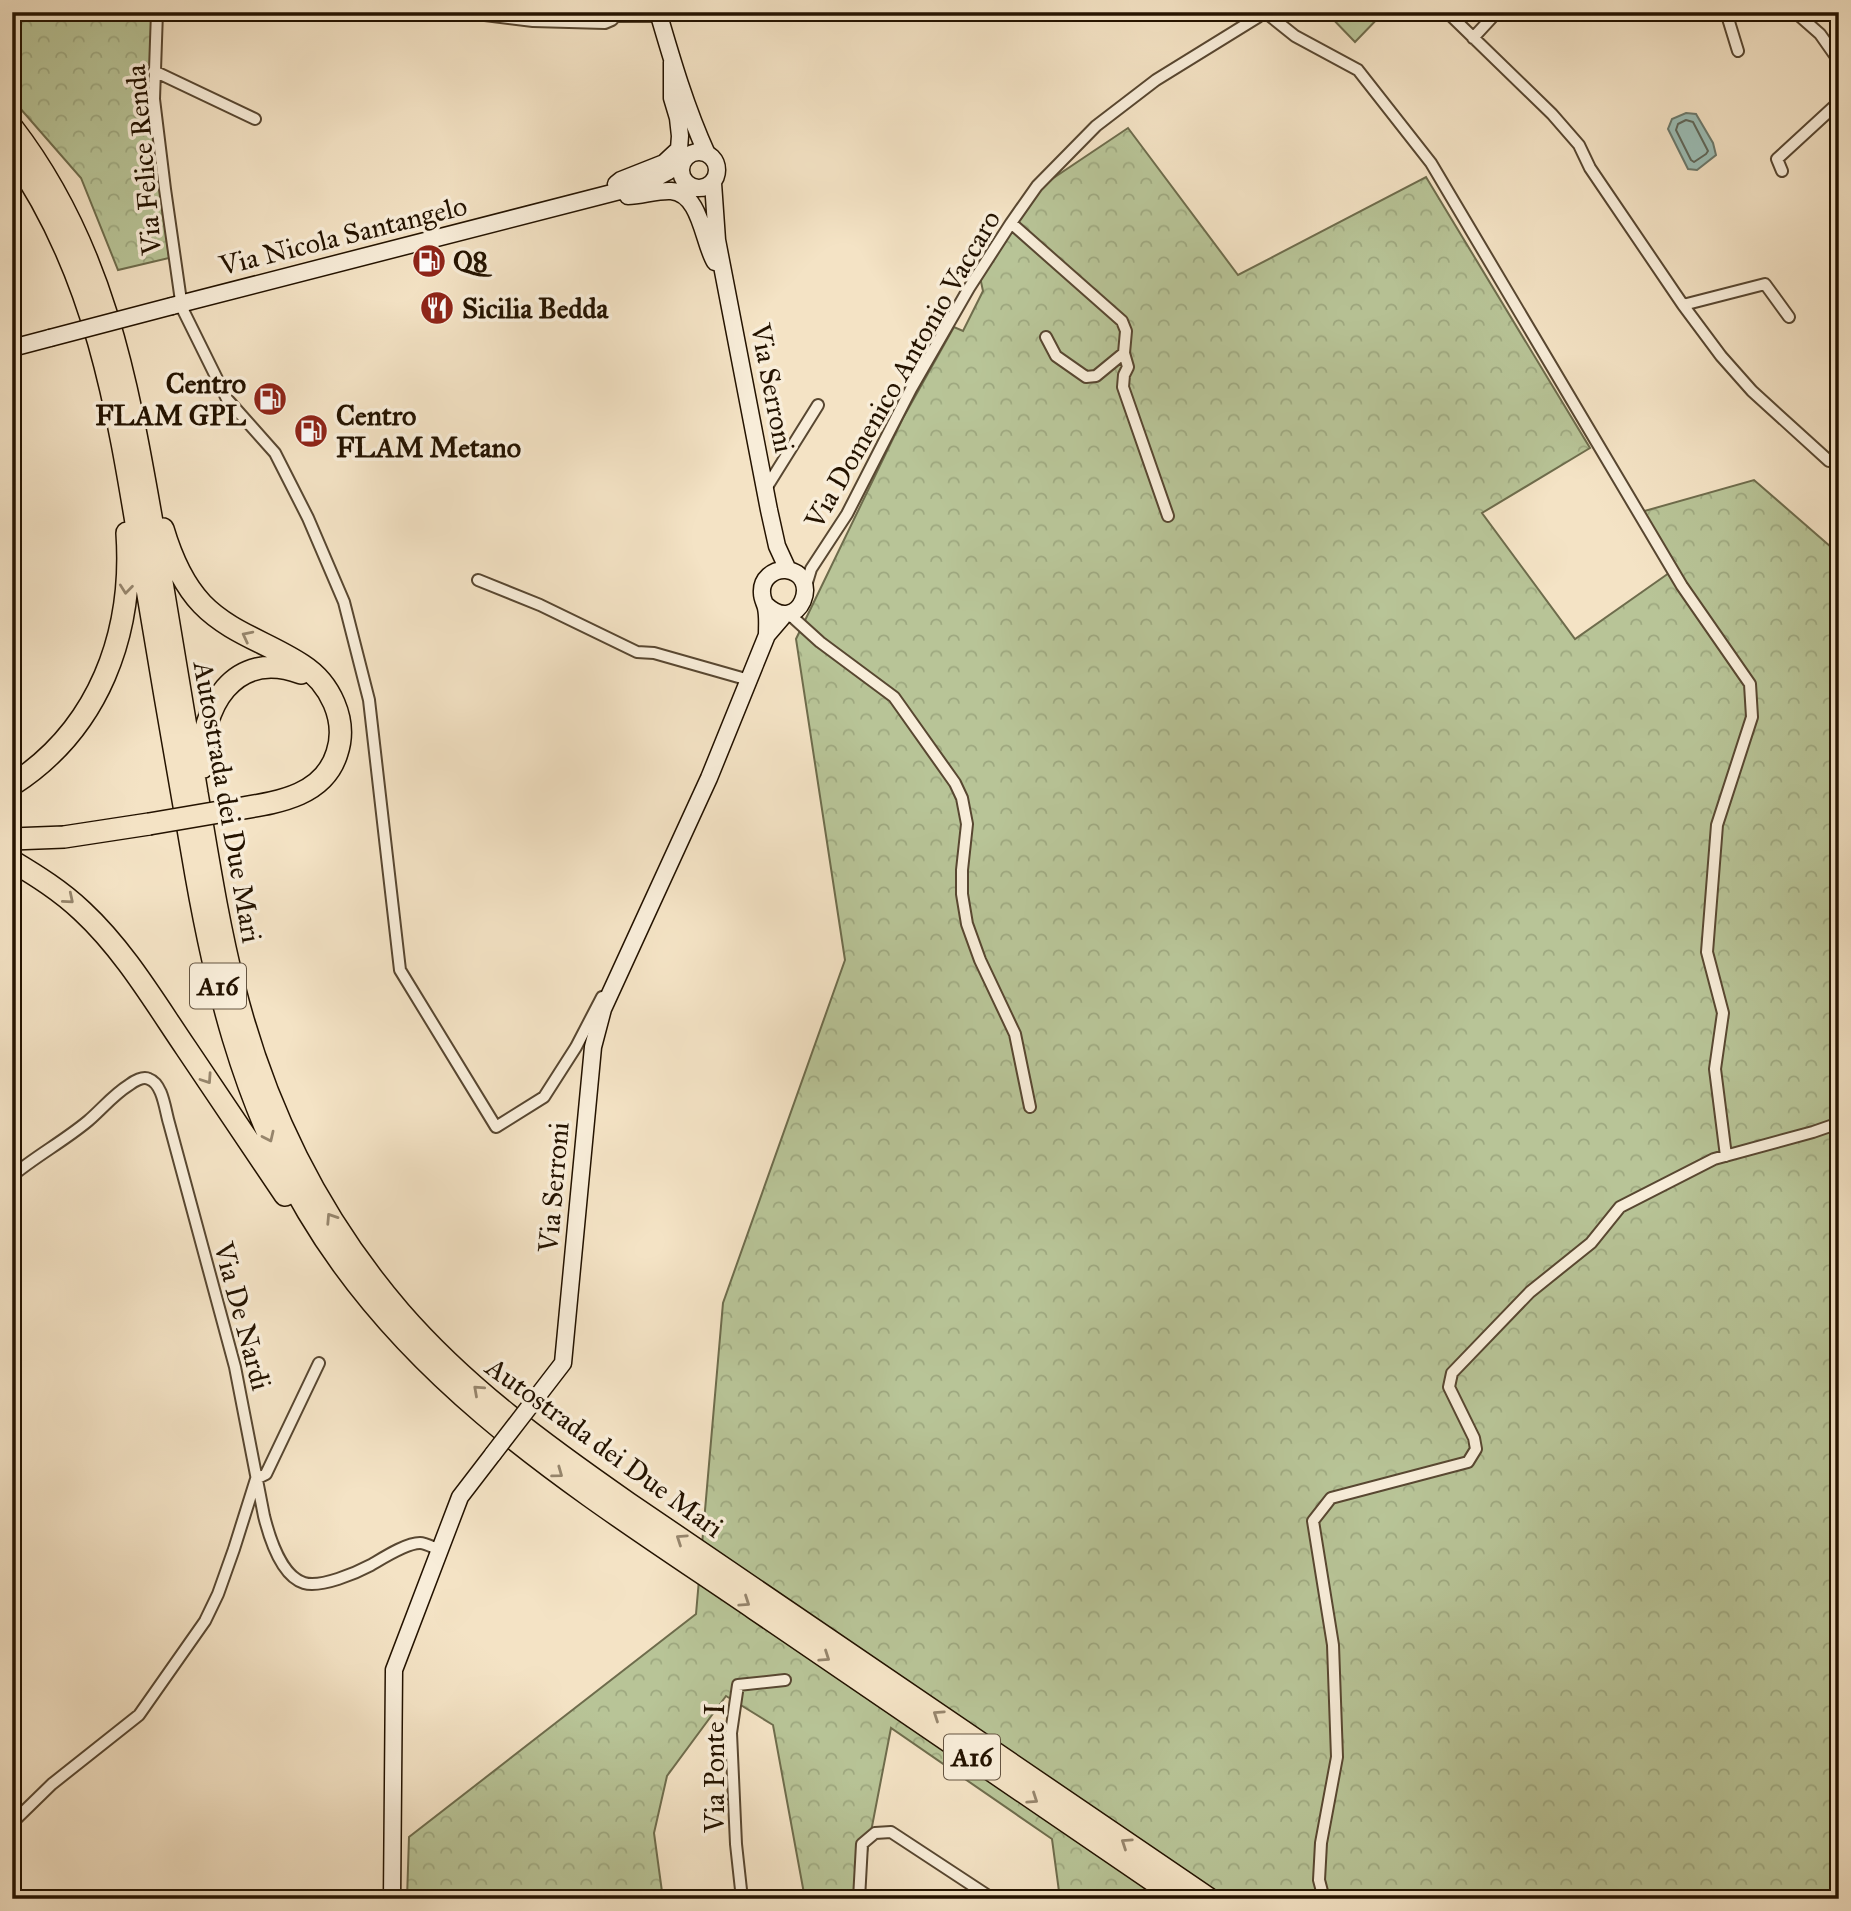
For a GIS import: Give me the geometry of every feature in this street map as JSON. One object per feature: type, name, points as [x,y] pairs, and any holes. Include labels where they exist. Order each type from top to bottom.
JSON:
[{"type":"highway","name":"Autostrada dei Due Mari","points":[[12,127],[51,184],[79,239],[114,338],[145,483],[215,899],[234,987],[257,1062],[281,1125],[323,1206],[372,1278],[428,1341],[475,1387],[533,1436],[773,1612],[1179,1892],[1209,1899]]},
{"type":"highway","name":"Autostrada dei Due Mari","points":[[12,154],[64,244],[80,280],[99,343],[125,461],[202,914],[219,990],[253,1100],[286,1173],[310,1215],[360,1288],[389,1324],[447,1383],[522,1447],[572,1484],[773,1612]]},
{"type":"highway","points":[[12,839],[64,836],[149,824],[290,798],[306,791],[322,779],[335,761],[340,738],[336,707],[324,686],[304,666],[239,632],[214,615],[194,594],[179,571],[160,517],[136,390],[113,303],[85,237],[51,184]]},
{"type":"highway","points":[[12,785],[54,752],[86,713],[111,662],[125,600],[128,559],[125,508],[80,280]]},
{"type":"highway","points":[[257,1062],[209,813],[202,763],[204,736],[210,711],[222,691],[247,672],[259,668],[280,667],[301,673],[324,686]]},
{"type":"highway","points":[[12,861],[69,899],[112,943],[328,1258],[383,1329],[441,1389],[477,1419],[522,1447]]},
{"type":"main road","points":[[659,14],[685,100],[707,154],[717,167],[713,183],[718,240]]},
{"type":"main road","points":[[608,194],[621,180],[664,163],[678,149],[678,118],[671,98],[672,62]]},
{"type":"main road","points":[[685,100],[689,134],[680,173],[702,201],[718,240]]},
{"type":"main road","name":"Via Nicola Santangelo","points":[[12,348],[643,185],[667,173],[697,152],[707,154]]},
{"type":"main road","points":[[643,185],[673,184],[702,188],[713,183]]},
{"type":"main road","points":[[608,194],[640,196],[671,191],[679,193],[692,204],[712,257],[726,280]]},
{"type":"main road","name":"Via Serroni","points":[[718,240],[777,545],[791,571],[799,576],[805,589],[805,595],[794,614],[767,635]]},
{"type":"main road","name":"Via Serroni","points":[[392,1899],[394,1670],[460,1497],[563,1363],[598,1011],[709,778],[767,635],[762,585],[771,574],[777,545]]},
{"type":"main road","points":[[771,574],[782,570],[791,571]]},
{"type":"main road","points":[[766,606],[778,613],[794,614]]},
{"type":"street","name":"Via Felice Renda","points":[[157,12],[154,99],[176,305],[227,399],[275,453],[308,518],[344,602],[369,701],[400,970],[496,1128],[544,1097],[598,1011]]},
{"type":"street","points":[[461,12],[533,22],[605,23],[619,14],[659,14]]},
{"type":"street","points":[[1264,12],[1295,36],[1358,70],[1432,163],[1682,586],[1750,684],[1752,717],[1717,825],[1707,952],[1723,1013],[1715,1069],[1726,1156]]},
{"type":"street","name":"Via Domenico Antonio Vaccaro","points":[[805,589],[811,569],[846,514],[911,388],[956,310],[1037,186],[1096,126],[1156,80],[1264,12]]},
{"type":"street","points":[[1447,12],[1552,114],[1578,145],[1590,168],[1683,306],[1721,356],[1752,391],[1829,461]]},
{"type":"street","points":[[1473,38],[1497,12]]},
{"type":"street","points":[[1726,12],[1738,51]]},
{"type":"street","points":[[1795,12],[1834,46],[1839,61]]},
{"type":"street","points":[[154,71],[255,119]]},
{"type":"street","points":[[1782,171],[1777,159],[1839,102]]},
{"type":"street","points":[[1011,223],[1122,321],[1126,331],[1124,353],[1128,367],[1123,387],[1168,516]]},
{"type":"street","points":[[1683,306],[1765,284],[1788,317]]},
{"type":"street","points":[[1046,337],[1056,355],[1086,377],[1096,376],[1124,353]]},
{"type":"street","points":[[765,490],[818,405]]},
{"type":"street","name":"Via Domenico Antonio Vaccaro","points":[[791,571],[811,569]]},
{"type":"street","points":[[478,580],[637,652],[654,653],[749,680]]},
{"type":"street","points":[[794,614],[820,642],[894,697],[955,783],[962,798],[967,824],[962,870],[962,894],[967,924],[980,960],[1015,1034],[1030,1107]]},
{"type":"street","name":"Via De Nardi","points":[[12,1176],[88,1121],[113,1096],[131,1083],[142,1078],[149,1078],[155,1083],[160,1090],[235,1367],[269,1538],[279,1559],[293,1576],[304,1583],[328,1582],[359,1572],[408,1546],[419,1543],[440,1550]]},
{"type":"street","points":[[1324,1899],[1319,1880],[1321,1843],[1336,1757],[1333,1645],[1313,1521],[1331,1498],[1468,1462],[1476,1449],[1474,1438],[1449,1387],[1452,1373],[1530,1292],[1591,1243],[1620,1207],[1714,1159],[1839,1123]]},
{"type":"street","points":[[12,1823],[52,1784],[139,1715],[205,1622],[218,1594],[256,1479],[266,1474],[319,1363]]},
{"type":"street","name":"Via Ponte I","points":[[742,1899],[736,1844],[732,1733],[738,1685],[785,1680]]},
{"type":"street","points":[[859,1899],[862,1844],[875,1833],[891,1832],[988,1898]]},
{"type":"green space","points":[[12,12],[154,12],[150,89],[169,258],[118,270],[81,178],[12,99]]},
{"type":"green space","points":[[1326,12],[1384,12],[1355,42]]},
{"type":"green space","points":[[1128,128],[1238,275],[1426,177],[1590,448],[1482,513],[1575,639],[1669,573],[1641,512],[1754,480],[1839,554],[1839,1899],[1060,1899],[1052,1839],[891,1728],[858,1899],[805,1899],[773,1725],[726,1696],[667,1776],[654,1833],[663,1899],[407,1899],[409,1837],[696,1614],[723,1303],[845,960],[796,639],[903,418],[954,327],[963,331],[983,291],[980,277],[1046,183]]},
{"type":"water","points":[[1686,113],[1696,114],[1713,143],[1716,155],[1697,170],[1688,169],[1668,129],[1672,119]]},
{"type":"place","name":"Q8","points":[[429,261]]},
{"type":"place","name":"Sicilia Bedda","points":[[437,308]]},
{"type":"place","name":"Centro FLAM GPL","points":[[270,399]]},
{"type":"place","name":"Centro FLAM Metano","points":[[311,431]]}]
